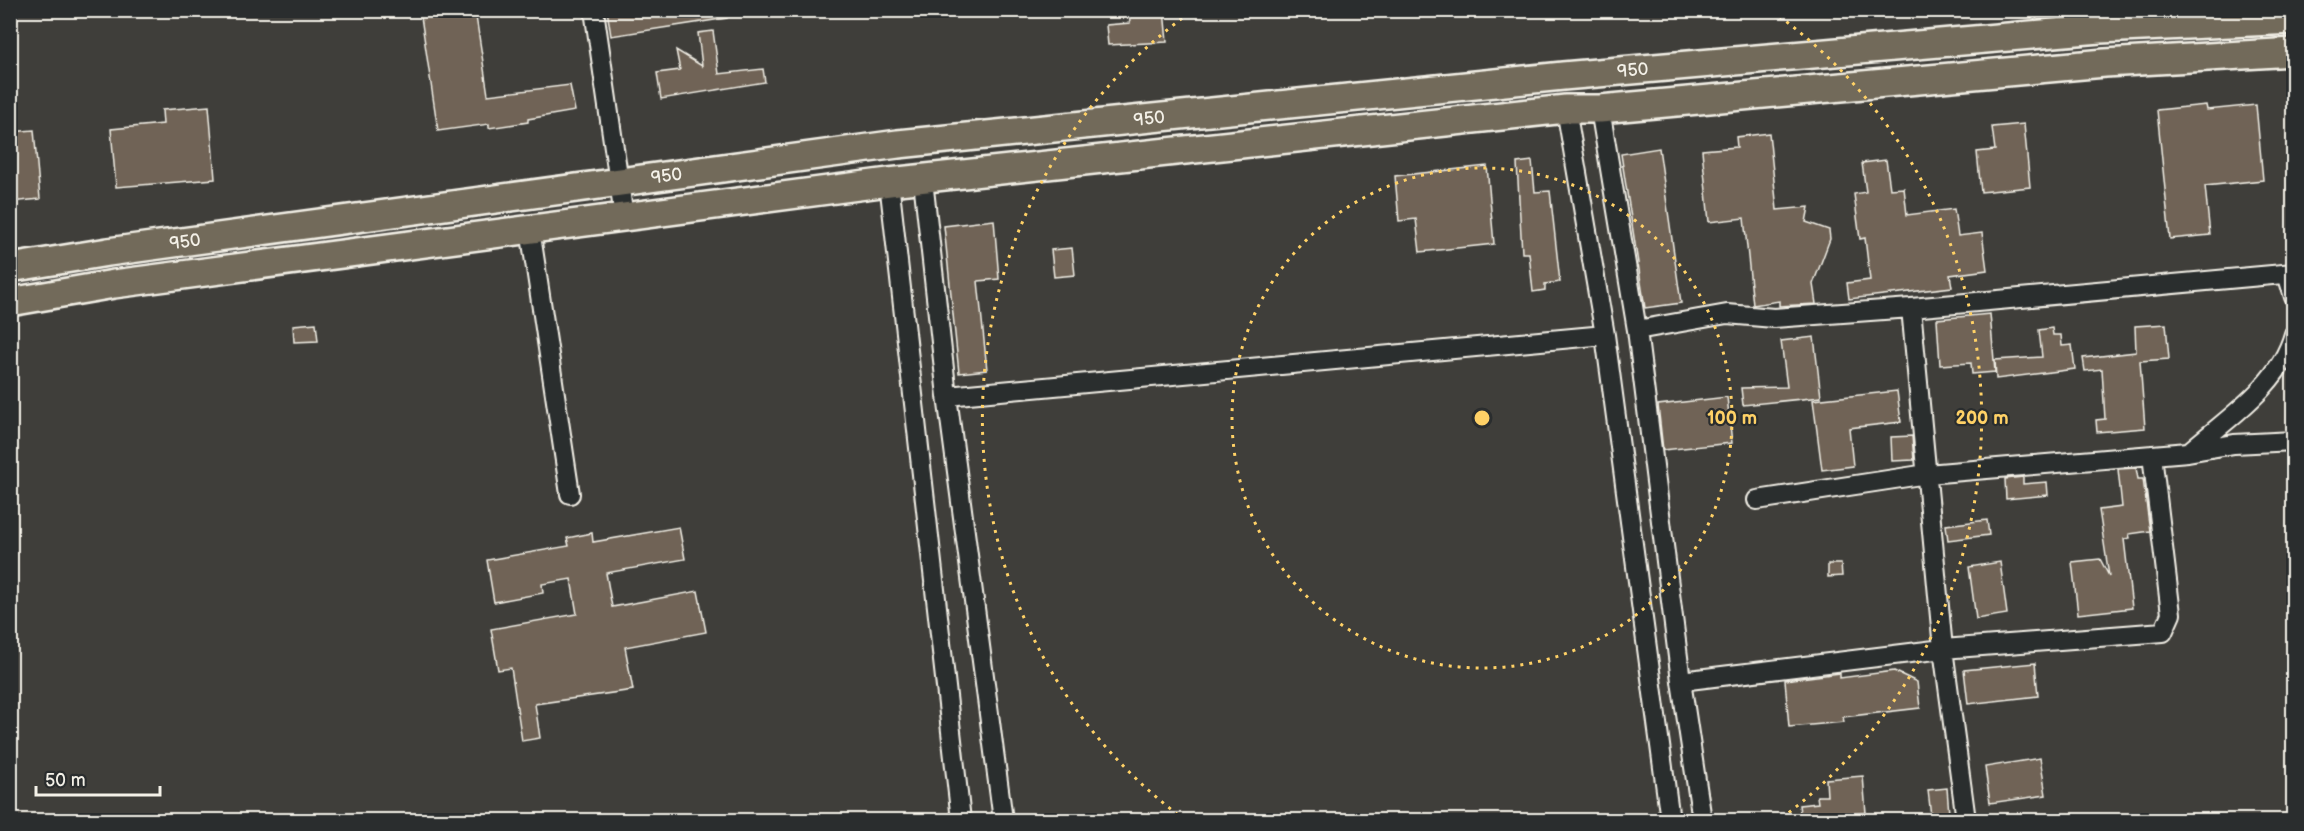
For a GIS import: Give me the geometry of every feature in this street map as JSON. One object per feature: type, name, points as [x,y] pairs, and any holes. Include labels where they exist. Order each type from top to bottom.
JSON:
[{"type":"main road","name":"950","points":[[10,268],[898,144],[1563,76],[2100,29],[2294,20]]},
{"type":"main road","points":[[1875,49],[1876,84]]},
{"type":"main road","name":"950","points":[[10,302],[114,284],[889,182],[1566,110],[1600,109],[2105,63],[2294,52]]},
{"type":"street","points":[[594,10],[624,217]]},
{"type":"street","points":[[1600,109],[1637,330],[1681,681],[1702,820]]},
{"type":"street","points":[[1566,110],[1605,335],[1670,820]]},
{"type":"street","points":[[923,180],[947,396],[1003,820]]},
{"type":"street","points":[[889,182],[961,820]]},
{"type":"street","points":[[530,229],[570,494]]},
{"type":"street","points":[[1637,330],[1727,314],[1774,318],[1911,308],[2290,273],[2294,297]]},
{"type":"street","points":[[1911,308],[1943,649],[1966,820]]},
{"type":"street","points":[[2188,452],[2266,384],[2288,352],[2294,334]]},
{"type":"street","points":[[947,396],[1605,335]]},
{"type":"street","points":[[1757,500],[1926,474],[2188,452],[2234,444],[2294,441]]},
{"type":"street","points":[[1681,681],[1943,649],[2163,632],[2171,614],[2152,455]]},
{"type":"building","points":[[420,10],[475,10],[488,95],[570,85],[575,111],[489,128],[489,124],[438,131]]},
{"type":"building","points":[[607,10],[726,10],[727,18],[611,36]]},
{"type":"building","points":[[1129,10],[1164,10],[1167,42],[1108,45],[1106,25],[1130,23]]},
{"type":"building","points":[[713,31],[719,74],[763,69],[765,82],[661,99],[657,73],[680,70],[676,50],[702,66],[698,33]]},
{"type":"building","points":[[2206,105],[2207,110],[2256,105],[2263,180],[2205,186],[2210,235],[2170,239],[2157,110]]},
{"type":"building","points":[[209,106],[215,179],[116,187],[111,129],[163,124],[162,110]]},
{"type":"building","points":[[2024,124],[2030,187],[1981,192],[1977,152],[1995,150],[1992,127]]},
{"type":"building","points":[[34,130],[40,199],[10,202],[10,132]]},
{"type":"building","points":[[1769,133],[1777,210],[1809,207],[1806,222],[1829,230],[1830,239],[1813,284],[1816,304],[1779,306],[1779,301],[1753,305],[1744,218],[1709,222],[1702,150],[1737,147],[1736,137]]},
{"type":"building","points":[[1659,148],[1681,303],[1645,308],[1621,154]]},
{"type":"building","points":[[1886,160],[1890,189],[1904,188],[1907,215],[1954,209],[1958,236],[1982,233],[1987,270],[1950,275],[1952,287],[1849,299],[1847,283],[1870,280],[1865,238],[1860,239],[1854,194],[1866,192],[1862,163]]},
{"type":"building","points":[[1532,161],[1535,192],[1550,191],[1560,282],[1545,284],[1545,290],[1533,292],[1529,253],[1522,253],[1517,163]]},
{"type":"building","points":[[1487,166],[1494,244],[1420,252],[1416,219],[1399,221],[1395,176]]},
{"type":"building","points":[[994,220],[999,279],[978,281],[987,370],[959,373],[944,226]]},
{"type":"building","points":[[1072,248],[1075,275],[1054,277],[1051,250]]},
{"type":"building","points":[[1990,314],[1995,372],[1972,374],[1971,363],[1940,365],[1937,319]]},
{"type":"building","points":[[316,323],[318,341],[294,342],[293,325]]},
{"type":"building","points":[[2166,324],[2169,359],[2140,361],[2145,428],[2097,432],[2096,420],[2105,419],[2102,369],[2085,371],[2083,358],[2136,352],[2135,326]]},
{"type":"building","points":[[2052,328],[2053,335],[2061,335],[2062,346],[2072,345],[2075,369],[1996,379],[1995,360],[2042,357],[2039,330]]},
{"type":"building","points":[[1814,337],[1821,397],[1743,405],[1741,388],[1787,387],[1781,341]]},
{"type":"building","points":[[1897,391],[1901,422],[1849,428],[1853,466],[1822,470],[1813,400]]},
{"type":"building","points":[[1727,397],[1732,443],[1663,450],[1658,405]]},
{"type":"building","points":[[1912,436],[1914,460],[1892,461],[1891,437]]},
{"type":"building","points":[[2136,468],[2138,479],[2143,479],[2150,531],[2129,534],[2130,538],[2124,539],[2132,608],[2078,614],[2072,562],[2100,559],[2109,576],[2099,510],[2122,507],[2118,469]]},
{"type":"building","points":[[2023,477],[2023,484],[2047,482],[2048,495],[2006,499],[2005,479]]},
{"type":"building","points":[[1987,520],[1989,535],[1948,540],[1946,525]]},
{"type":"building","points":[[679,527],[685,559],[606,573],[612,607],[698,591],[706,632],[625,647],[633,690],[535,704],[540,738],[522,741],[511,668],[498,670],[491,629],[577,614],[571,579],[542,584],[543,593],[494,602],[487,560],[569,546],[567,538],[592,533],[593,542]]},
{"type":"building","points":[[2000,562],[2007,614],[1976,619],[1969,567]]},
{"type":"building","points":[[1828,564],[1841,564],[1842,576],[1828,577]]},
{"type":"building","points":[[2035,663],[2038,696],[1968,704],[1964,670]]},
{"type":"building","points":[[1894,671],[1917,682],[1920,708],[1843,717],[1844,722],[1789,727],[1785,680],[1840,673],[1840,678]]},
{"type":"building","points":[[2040,758],[2046,795],[1990,803],[1985,767]]},
{"type":"building","points":[[1863,776],[1866,813],[1801,820],[1799,805],[1818,803],[1817,796],[1827,796],[1826,779]]},
{"type":"building","points":[[1947,788],[1949,814],[1931,816],[1928,790]]}]
